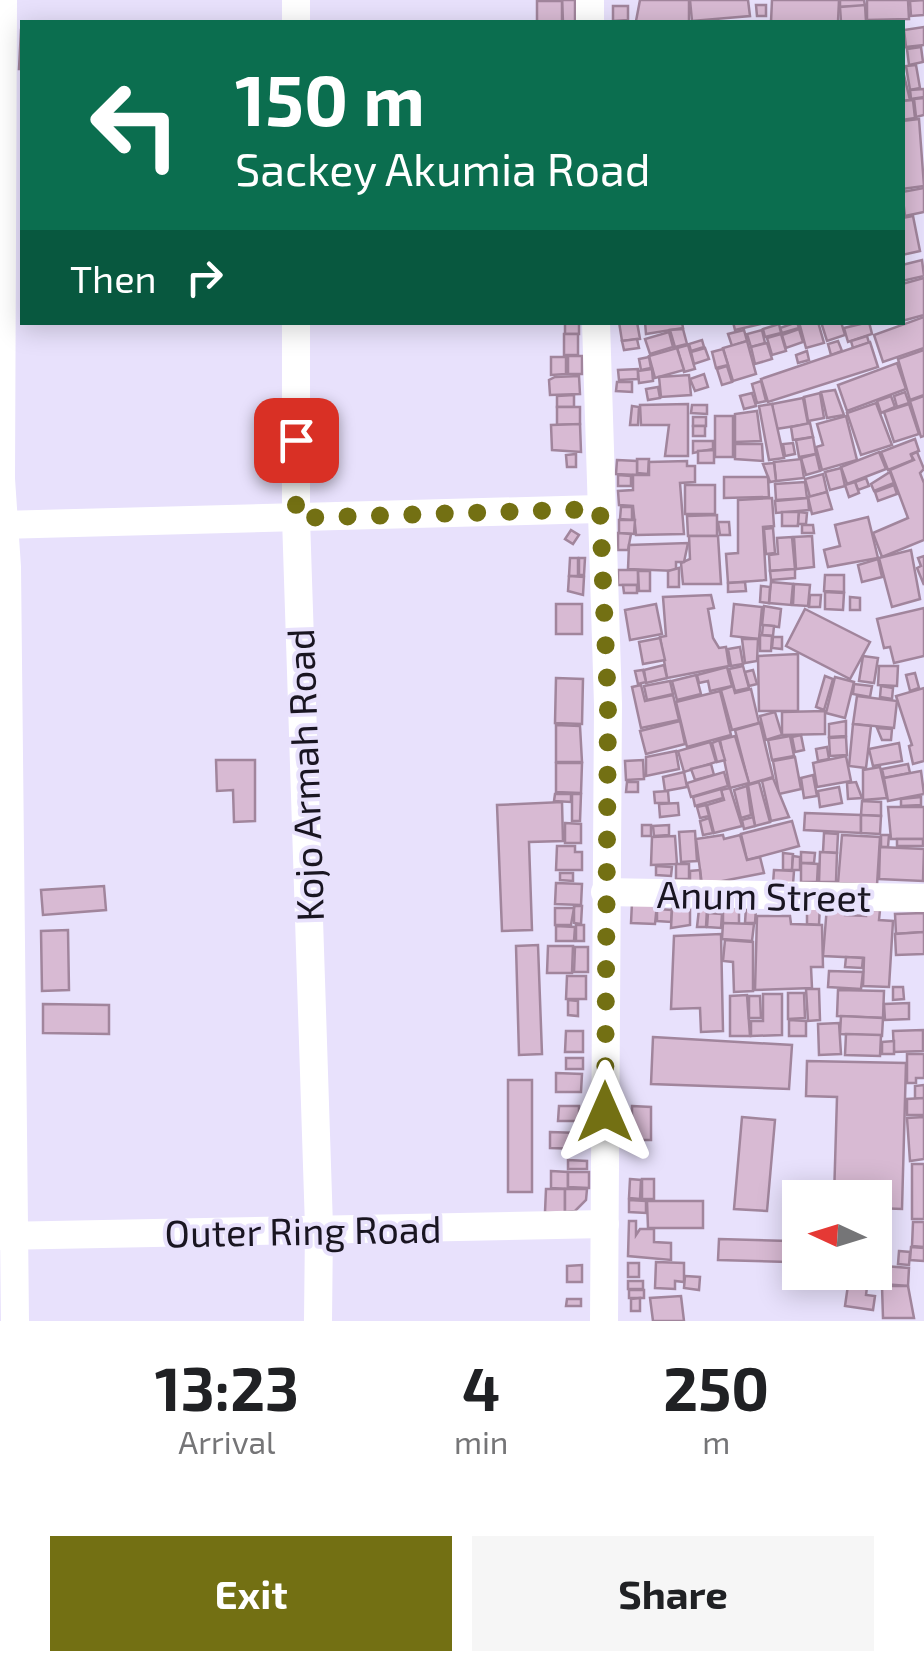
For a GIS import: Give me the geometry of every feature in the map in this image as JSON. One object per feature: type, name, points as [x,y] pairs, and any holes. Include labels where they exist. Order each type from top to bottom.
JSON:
[{"type":"street","points":[[3,0],[1,525],[8,568],[7,1236],[15,1321]]},
{"type":"street","name":"Kojo Armah Road","points":[[296,325],[296,518],[319,1226],[318,1321]]},
{"type":"street","points":[[596,325],[608,704],[604,1321]]},
{"type":"street","points":[[1,525],[600,509]]},
{"type":"street","name":"Anum Street","points":[[604,892],[924,898]]},
{"type":"street","name":"Outer Ring Road","points":[[7,1236],[319,1226],[453,1229],[605,1224]]},
{"type":"building","points":[[562,0],[575,0],[575,20],[563,20]]},
{"type":"building","points":[[640,0],[689,0],[689,20],[636,20]]},
{"type":"building","points":[[690,0],[748,0],[750,16],[692,20]]},
{"type":"building","points":[[772,0],[839,0],[838,20],[771,20]]},
{"type":"building","points":[[840,0],[864,0],[865,6],[840,7]]},
{"type":"building","points":[[867,0],[908,0],[909,19],[867,20]]},
{"type":"building","points":[[924,0],[924,15],[911,16],[910,1]]},
{"type":"building","points":[[537,1],[562,1],[562,20],[537,20]]},
{"type":"building","points":[[756,5],[766,5],[766,16],[757,16]]},
{"type":"building","points":[[865,5],[866,20],[841,20],[840,7]]},
{"type":"building","points":[[613,6],[628,6],[628,20],[613,20]]},
{"type":"building","points":[[924,27],[924,45],[906,47],[905,30]]},
{"type":"building","points":[[921,47],[923,62],[909,65],[907,49]]},
{"type":"building","points":[[916,65],[920,88],[910,90],[906,66]]},
{"type":"building","points":[[924,89],[924,97],[911,99],[910,90]]},
{"type":"building","points":[[924,98],[924,115],[916,117],[914,99]]},
{"type":"building","points":[[913,100],[915,118],[905,120],[905,101]]},
{"type":"building","points":[[919,119],[924,186],[905,189],[905,121]]},
{"type":"building","points":[[924,188],[924,212],[905,216],[905,191]]},
{"type":"building","points":[[913,216],[920,251],[905,254],[905,217]]},
{"type":"building","points":[[922,260],[924,276],[905,280],[905,264]]},
{"type":"building","points":[[924,278],[924,315],[905,320],[905,283]]},
{"type":"building","points":[[924,317],[924,348],[883,362],[874,335]]},
{"type":"building","points":[[565,325],[579,325],[579,334],[565,334]]},
{"type":"building","points":[[619,325],[638,325],[640,339],[622,341]]},
{"type":"building","points":[[645,325],[682,325],[683,328],[646,334]]},
{"type":"building","points":[[779,325],[781,333],[765,337],[763,329]]},
{"type":"building","points":[[798,325],[799,328],[782,333],[780,328]]},
{"type":"building","points":[[800,325],[819,325],[824,343],[806,348]]},
{"type":"building","points":[[822,325],[842,325],[845,335],[827,341]]},
{"type":"building","points":[[870,325],[872,334],[848,342],[844,328]]},
{"type":"building","points":[[683,329],[687,344],[675,347],[670,330]]},
{"type":"building","points":[[799,329],[803,342],[786,348],[782,335]]},
{"type":"building","points":[[744,330],[747,341],[732,346],[728,334]]},
{"type":"building","points":[[762,330],[765,343],[751,347],[747,334]]},
{"type":"building","points":[[669,332],[673,347],[650,354],[645,339]]},
{"type":"building","points":[[564,334],[578,334],[578,355],[564,355]]},
{"type":"building","points":[[781,334],[786,351],[772,355],[767,338]]},
{"type":"building","points":[[867,336],[869,343],[853,348],[851,341]]},
{"type":"building","points":[[637,339],[639,348],[624,350],[622,341]]},
{"type":"building","points":[[702,340],[704,347],[691,351],[689,344]]},
{"type":"building","points":[[747,341],[756,374],[733,381],[723,348]]},
{"type":"building","points":[[838,341],[842,351],[831,355],[828,344]]},
{"type":"building","points":[[870,342],[878,367],[768,402],[761,379]]},
{"type":"building","points":[[767,343],[772,359],[755,364],[751,347]]},
{"type":"building","points":[[688,345],[695,369],[684,372],[677,348]]},
{"type":"building","points":[[677,348],[684,370],[655,378],[649,356]]},
{"type":"building","points":[[705,348],[709,359],[694,364],[691,352]]},
{"type":"building","points":[[723,349],[728,365],[716,368],[712,352]]},
{"type":"building","points":[[924,350],[924,395],[910,400],[898,359]]},
{"type":"building","points":[[807,351],[809,360],[798,363],[796,355]]},
{"type":"building","points":[[568,356],[582,356],[582,374],[568,374]]},
{"type":"building","points":[[551,357],[566,357],[566,374],[551,375]]},
{"type":"building","points":[[649,357],[651,368],[641,370],[639,359]]},
{"type":"building","points":[[897,363],[906,389],[847,411],[838,385]]},
{"type":"building","points":[[727,366],[732,382],[722,385],[717,369]]},
{"type":"building","points":[[638,369],[638,379],[619,380],[618,370]]},
{"type":"building","points":[[652,369],[653,381],[639,383],[638,371]]},
{"type":"building","points":[[704,374],[708,387],[695,391],[690,379]]},
{"type":"building","points":[[689,375],[691,395],[661,397],[659,377]]},
{"type":"building","points":[[579,376],[580,394],[550,395],[549,380]]},
{"type":"building","points":[[761,381],[766,401],[757,403],[752,384]]},
{"type":"building","points":[[617,382],[632,382],[632,392],[616,391]]},
{"type":"building","points":[[658,387],[660,398],[648,400],[646,389]]},
{"type":"building","points":[[835,390],[844,415],[827,418],[821,392]]},
{"type":"building","points":[[905,392],[909,403],[897,407],[894,396]]},
{"type":"building","points":[[752,393],[756,406],[744,409],[740,396]]},
{"type":"building","points":[[820,393],[824,418],[808,421],[804,397]]},
{"type":"building","points":[[574,395],[574,407],[557,407],[557,396]]},
{"type":"building","points":[[891,396],[895,407],[881,413],[877,401]]},
{"type":"building","points":[[924,396],[924,436],[921,437],[910,401]]},
{"type":"building","points":[[803,398],[808,424],[776,429],[772,404]]},
{"type":"building","points":[[876,403],[892,445],[861,455],[847,413]]},
{"type":"building","points":[[688,404],[688,456],[665,456],[669,425],[641,425],[640,405]]},
{"type":"building","points":[[772,404],[784,458],[769,460],[759,406]]},
{"type":"building","points":[[909,404],[919,434],[894,442],[884,412]]},
{"type":"building","points":[[692,405],[707,405],[707,414],[691,413]]},
{"type":"building","points":[[632,406],[639,407],[638,425],[630,425]]},
{"type":"building","points":[[557,407],[580,407],[580,424],[557,425]]},
{"type":"building","points":[[757,411],[761,441],[735,442],[735,414]]},
{"type":"building","points":[[715,416],[733,416],[733,457],[715,457]]},
{"type":"building","points":[[846,416],[857,460],[822,470],[816,447],[823,445],[817,424]]},
{"type":"building","points":[[693,417],[706,417],[706,426],[693,426]]},
{"type":"building","points":[[810,423],[813,437],[793,440],[791,427]]},
{"type":"building","points":[[580,424],[581,452],[552,450],[551,425]]},
{"type":"building","points":[[693,426],[705,426],[705,436],[693,436]]},
{"type":"building","points":[[813,437],[816,454],[799,457],[796,440]]},
{"type":"building","points":[[915,439],[919,451],[911,454],[913,460],[888,470],[881,452]]},
{"type":"building","points":[[693,441],[713,441],[713,449],[693,453]]},
{"type":"building","points":[[793,443],[795,454],[785,456],[783,444]]},
{"type":"building","points":[[735,444],[762,444],[763,461],[735,459]]},
{"type":"building","points":[[714,450],[714,463],[698,463],[698,451]]},
{"type":"building","points":[[879,452],[886,469],[847,484],[841,467]]},
{"type":"building","points":[[917,452],[924,469],[920,473],[924,483],[924,540],[882,557],[873,533],[908,518],[890,470],[914,460],[911,455]]},
{"type":"building","points":[[576,454],[576,467],[567,467],[566,455]]},
{"type":"building","points":[[816,454],[820,471],[806,475],[801,458]]},
{"type":"building","points":[[637,459],[649,459],[648,474],[637,473]]},
{"type":"building","points":[[801,459],[804,478],[776,481],[774,462]]},
{"type":"building","points":[[617,460],[637,461],[637,475],[616,474]]},
{"type":"building","points":[[687,461],[687,466],[695,466],[695,482],[680,483],[684,534],[636,535],[633,506],[619,505],[618,491],[633,490],[633,475],[649,475],[649,462]]},
{"type":"building","points":[[774,463],[776,481],[770,482],[763,464]]},
{"type":"building","points":[[841,468],[845,486],[830,490],[825,472]]},
{"type":"building","points":[[890,472],[894,483],[874,491],[871,484]]},
{"type":"building","points":[[823,474],[827,492],[810,497],[805,479]]},
{"type":"building","points":[[618,475],[631,476],[631,486],[618,486]]},
{"type":"building","points":[[724,477],[768,477],[769,497],[724,498]]},
{"type":"building","points":[[866,478],[869,486],[858,490],[855,482]]},
{"type":"building","points":[[805,482],[807,498],[776,500],[775,484]]},
{"type":"building","points":[[855,482],[859,493],[849,497],[845,485]]},
{"type":"building","points":[[685,485],[715,485],[715,514],[685,514]]},
{"type":"building","points":[[894,485],[897,494],[878,501],[875,492]]},
{"type":"building","points":[[827,492],[832,509],[812,514],[808,497]]},
{"type":"building","points":[[772,498],[774,526],[763,527],[766,580],[728,583],[726,554],[738,553],[738,500]]},
{"type":"building","points":[[808,498],[809,510],[776,513],[775,501]]},
{"type":"building","points":[[621,507],[632,507],[632,520],[620,519]]},
{"type":"building","points":[[782,512],[799,512],[798,526],[782,526]]},
{"type":"building","points":[[799,512],[807,513],[806,524],[798,524]]},
{"type":"building","points":[[717,515],[717,536],[688,536],[687,516]]},
{"type":"building","points":[[868,517],[878,558],[828,567],[824,550],[840,546],[835,525]]},
{"type":"building","points":[[619,520],[635,520],[634,534],[619,533]]},
{"type":"building","points":[[718,522],[729,522],[730,535],[720,535]]},
{"type":"building","points":[[802,525],[813,525],[814,533],[802,533]]},
{"type":"building","points":[[773,528],[775,553],[766,554],[764,529]]},
{"type":"building","points":[[571,530],[579,535],[573,544],[565,539]]},
{"type":"building","points":[[618,533],[631,534],[628,550],[618,550]]},
{"type":"building","points":[[689,536],[718,536],[721,584],[683,584],[681,563],[690,559]]},
{"type":"building","points":[[812,536],[814,567],[796,569],[794,537]]},
{"type":"building","points":[[792,537],[795,569],[770,571],[769,555],[778,554],[777,538]]},
{"type":"building","points":[[688,543],[684,562],[676,562],[676,571],[628,569],[629,545]]},
{"type":"building","points":[[911,550],[920,599],[892,607],[879,558]]},
{"type":"building","points":[[924,556],[924,585],[917,568],[921,566],[918,558]]},
{"type":"building","points":[[570,558],[578,558],[578,576],[569,576]]},
{"type":"building","points":[[579,558],[585,558],[584,575],[579,575]]},
{"type":"building","points":[[878,559],[882,577],[862,582],[858,565]]},
{"type":"building","points":[[679,568],[679,587],[668,587],[668,571]]},
{"type":"building","points":[[795,569],[795,578],[771,580],[770,571]]},
{"type":"building","points":[[618,570],[638,570],[638,585],[618,585]]},
{"type":"building","points":[[638,571],[650,571],[650,591],[639,591]]},
{"type":"building","points":[[825,575],[844,575],[844,592],[824,591]]},
{"type":"building","points":[[569,576],[584,577],[583,595],[568,591]]},
{"type":"building","points":[[745,582],[746,591],[728,592],[728,583]]},
{"type":"building","points":[[771,582],[793,584],[791,605],[769,603]]},
{"type":"building","points":[[794,584],[810,585],[808,606],[793,605]]},
{"type":"building","points":[[623,585],[637,585],[637,593],[624,593]]},
{"type":"building","points":[[761,586],[770,587],[769,603],[760,602]]},
{"type":"building","points":[[825,592],[844,593],[843,610],[825,609]]},
{"type":"building","points":[[711,595],[714,608],[708,609],[713,638],[719,648],[726,647],[729,666],[667,678],[660,637],[666,636],[663,597]]},
{"type":"building","points":[[810,595],[821,595],[820,607],[809,607]]},
{"type":"building","points":[[850,597],[860,598],[860,610],[850,610]]},
{"type":"building","points":[[556,604],[582,604],[582,634],[556,634]]},
{"type":"building","points":[[656,604],[662,634],[630,640],[625,610]]},
{"type":"building","points":[[734,604],[762,607],[759,639],[731,636]]},
{"type":"building","points":[[764,606],[781,609],[779,627],[762,625]]},
{"type":"building","points":[[924,608],[924,656],[894,663],[890,647],[884,648],[877,619]]},
{"type":"building","points":[[805,609],[870,642],[850,679],[786,646]]},
{"type":"building","points":[[763,625],[774,626],[773,636],[762,635]]},
{"type":"building","points":[[760,635],[772,636],[771,651],[760,651]]},
{"type":"building","points":[[773,637],[782,637],[782,649],[772,648]]},
{"type":"building","points":[[660,638],[665,660],[643,664],[639,642]]},
{"type":"building","points":[[742,639],[758,639],[757,661],[745,663]]},
{"type":"building","points":[[740,647],[743,664],[731,666],[728,649]]},
{"type":"building","points":[[798,654],[798,711],[759,711],[758,656]]},
{"type":"building","points":[[863,656],[878,658],[874,683],[859,681]]},
{"type":"building","points":[[664,665],[667,678],[646,683],[644,670]]},
{"type":"building","points":[[743,666],[749,688],[735,691],[729,669]]},
{"type":"building","points":[[879,666],[898,666],[897,686],[878,685]]},
{"type":"building","points":[[727,667],[732,686],[710,691],[708,681],[699,683],[697,675]]},
{"type":"building","points":[[643,670],[646,682],[638,684],[635,671]]},
{"type":"building","points":[[753,670],[757,684],[749,686],[745,672]]},
{"type":"building","points":[[915,673],[919,688],[910,691],[906,675]]},
{"type":"building","points":[[696,675],[701,694],[677,700],[672,681]]},
{"type":"building","points":[[825,676],[833,679],[824,710],[816,707]]},
{"type":"building","points":[[835,677],[854,682],[845,718],[826,713]]},
{"type":"building","points":[[556,678],[583,679],[582,724],[555,723]]},
{"type":"building","points":[[670,681],[673,694],[647,700],[644,686]]},
{"type":"building","points":[[854,684],[872,686],[870,697],[853,694]]},
{"type":"building","points":[[641,685],[645,701],[673,695],[679,720],[641,728],[632,687]]},
{"type":"building","points":[[733,686],[735,693],[751,689],[759,723],[732,730],[721,690]]},
{"type":"building","points":[[881,686],[893,688],[892,699],[880,697]]},
{"type":"building","points":[[924,688],[924,761],[913,764],[909,746],[912,745],[896,696]]},
{"type":"building","points":[[720,691],[731,735],[687,747],[676,702]]},
{"type":"building","points":[[857,696],[897,701],[894,728],[853,724]]},
{"type":"building","points":[[825,711],[825,734],[782,735],[782,712]]},
{"type":"building","points":[[775,712],[782,735],[766,740],[760,716]]},
{"type":"building","points":[[680,721],[685,744],[646,754],[640,731]]},
{"type":"building","points":[[846,721],[846,736],[829,737],[829,724]]},
{"type":"building","points":[[760,723],[773,777],[749,784],[735,730]]},
{"type":"building","points":[[853,724],[871,726],[866,768],[849,766]]},
{"type":"building","points":[[556,725],[580,726],[582,762],[556,762]]},
{"type":"building","points":[[877,728],[892,729],[891,740],[882,740]]},
{"type":"building","points":[[801,735],[804,750],[795,752],[792,737]]},
{"type":"building","points":[[735,736],[749,783],[730,788],[720,740]]},
{"type":"building","points":[[790,736],[794,756],[772,760],[768,740]]},
{"type":"building","points":[[846,737],[847,755],[830,756],[829,738]]},
{"type":"building","points":[[719,740],[725,760],[717,762],[712,743]]},
{"type":"building","points":[[710,742],[716,762],[684,772],[678,751]]},
{"type":"building","points":[[899,743],[902,761],[873,766],[869,749]]},
{"type":"building","points":[[827,747],[829,759],[818,761],[816,749]]},
{"type":"building","points":[[676,751],[679,769],[646,776],[646,757]]},
{"type":"building","points":[[846,756],[851,781],[817,787],[813,763]]},
{"type":"building","points":[[795,757],[801,789],[779,794],[773,761]]},
{"type":"building","points":[[216,760],[255,760],[255,821],[234,822],[233,790],[217,791]]},
{"type":"building","points":[[643,760],[644,779],[626,780],[625,761]]},
{"type":"building","points":[[556,763],[582,763],[581,793],[556,792]]},
{"type":"building","points":[[711,764],[714,775],[695,780],[691,769]]},
{"type":"building","points":[[908,764],[910,773],[884,778],[882,769]]},
{"type":"building","points":[[880,767],[887,798],[863,800],[863,770]]},
{"type":"building","points":[[921,771],[924,794],[888,801],[884,778]]},
{"type":"building","points":[[684,772],[687,787],[665,791],[663,777]]},
{"type":"building","points":[[724,772],[728,786],[691,797],[687,783]]},
{"type":"building","points":[[813,775],[817,796],[804,798],[801,778]]},
{"type":"building","points":[[773,778],[789,817],[771,821],[762,781]]},
{"type":"building","points":[[627,782],[638,782],[638,792],[626,792]]},
{"type":"building","points":[[759,782],[770,822],[755,826],[748,785]]},
{"type":"building","points":[[856,782],[862,798],[848,799],[847,783]]},
{"type":"building","points":[[747,786],[751,815],[741,818],[734,790]]},
{"type":"building","points":[[839,787],[842,803],[820,807],[818,791]]},
{"type":"building","points":[[730,788],[742,826],[714,833],[707,805],[724,800],[721,790]]},
{"type":"building","points":[[721,789],[723,798],[695,806],[693,797]]},
{"type":"building","points":[[668,791],[669,803],[655,803],[654,792]]},
{"type":"building","points":[[555,794],[571,794],[571,802],[554,801]]},
{"type":"building","points":[[572,794],[581,794],[580,821],[572,821]]},
{"type":"building","points":[[921,797],[921,805],[901,806],[901,799]]},
{"type":"building","points":[[862,801],[881,802],[881,816],[861,815]]},
{"type":"building","points":[[562,802],[563,841],[529,842],[532,930],[502,931],[497,805]]},
{"type":"building","points":[[678,803],[679,815],[660,817],[659,804]]},
{"type":"building","points":[[706,805],[709,816],[700,818],[697,807]]},
{"type":"building","points":[[888,807],[924,807],[924,839],[891,839]]},
{"type":"building","points":[[805,813],[861,815],[861,833],[804,830]]},
{"type":"building","points":[[861,815],[881,816],[880,834],[861,833]]},
{"type":"building","points":[[753,817],[755,826],[744,829],[742,820]]},
{"type":"building","points":[[709,818],[713,833],[703,835],[700,821]]},
{"type":"building","points":[[792,821],[799,846],[747,860],[741,834]]},
{"type":"building","points":[[565,823],[581,824],[581,843],[565,843]]},
{"type":"building","points":[[642,825],[651,825],[651,836],[642,836]]},
{"type":"building","points":[[669,825],[669,835],[654,836],[653,826]]},
{"type":"building","points":[[695,831],[697,861],[681,862],[679,832]]},
{"type":"building","points":[[824,833],[838,834],[837,853],[823,852]]},
{"type":"building","points":[[723,835],[724,839],[740,835],[747,860],[760,857],[764,873],[702,885],[696,839]]},
{"type":"building","points":[[842,835],[880,837],[877,885],[838,883]]},
{"type":"building","points":[[881,835],[889,835],[888,847],[881,847]]},
{"type":"building","points":[[675,836],[677,864],[651,865],[652,837]]},
{"type":"building","points":[[897,839],[923,839],[923,846],[897,846]]},
{"type":"building","points":[[557,846],[575,846],[575,852],[582,852],[582,870],[556,870]]},
{"type":"building","points":[[880,847],[924,849],[923,881],[879,879]]},
{"type":"building","points":[[801,852],[815,853],[814,863],[801,863]]},
{"type":"building","points":[[820,852],[837,853],[836,882],[819,882]]},
{"type":"building","points":[[783,853],[793,854],[792,870],[783,870]]},
{"type":"building","points":[[793,856],[800,857],[800,870],[792,870]]},
{"type":"building","points":[[801,863],[818,864],[817,882],[801,882]]},
{"type":"building","points":[[676,864],[689,864],[689,879],[676,879]]},
{"type":"building","points":[[656,866],[672,867],[671,876],[656,875]]},
{"type":"building","points":[[700,870],[701,883],[690,884],[690,871]]},
{"type":"building","points":[[774,870],[794,871],[793,884],[773,884]]},
{"type":"building","points":[[560,873],[573,873],[573,881],[560,880]]},
{"type":"building","points":[[556,883],[582,884],[581,905],[555,904]]},
{"type":"building","points":[[104,886],[106,910],[43,915],[41,890]]},
{"type":"building","points":[[632,902],[657,904],[655,924],[631,923]]},
{"type":"building","points":[[820,904],[819,925],[807,924],[807,908]]},
{"type":"building","points":[[574,906],[582,906],[581,924],[574,923]]},
{"type":"building","points":[[827,906],[845,907],[845,915],[866,916],[866,910],[880,910],[879,920],[893,921],[889,987],[863,986],[864,958],[823,956]]},
{"type":"building","points":[[723,907],[739,908],[739,924],[723,923]]},
{"type":"building","points":[[746,907],[756,908],[755,923],[745,923]]},
{"type":"building","points":[[555,908],[574,908],[571,925],[555,925]]},
{"type":"building","points":[[657,909],[672,910],[671,922],[657,921]]},
{"type":"building","points":[[672,909],[690,910],[690,925],[671,928]]},
{"type":"building","points":[[699,909],[707,909],[706,927],[697,927]]},
{"type":"building","points":[[708,913],[722,914],[721,928],[707,927]]},
{"type":"building","points":[[924,913],[924,932],[896,934],[895,914]]},
{"type":"building","points":[[757,916],[790,916],[791,924],[822,925],[823,967],[811,967],[812,988],[755,990]]},
{"type":"building","points":[[723,923],[754,924],[752,941],[722,939]]},
{"type":"building","points":[[576,925],[584,925],[584,941],[576,941]]},
{"type":"building","points":[[556,926],[575,927],[574,941],[556,941]]},
{"type":"building","points":[[68,930],[69,990],[42,991],[41,931]]},
{"type":"building","points":[[924,932],[924,954],[896,955],[895,934]]},
{"type":"building","points":[[721,934],[723,1031],[701,1032],[700,1008],[671,1009],[674,936]]},
{"type":"building","points":[[725,940],[753,942],[753,991],[734,992],[733,962],[723,961]]},
{"type":"building","points":[[538,945],[542,1054],[519,1055],[516,946]]},
{"type":"building","points":[[548,946],[573,946],[572,973],[547,973]]},
{"type":"building","points":[[575,947],[588,947],[588,972],[574,972]]},
{"type":"building","points":[[846,957],[863,958],[862,968],[845,967]]},
{"type":"building","points":[[829,971],[863,972],[861,989],[828,987]]},
{"type":"building","points":[[567,976],[586,976],[586,999],[566,999]]},
{"type":"building","points":[[893,987],[903,987],[904,999],[893,1000]]},
{"type":"building","points":[[806,989],[819,989],[820,1020],[808,1021]]},
{"type":"building","points":[[838,990],[884,991],[883,1018],[837,1016]]},
{"type":"building","points":[[788,993],[804,993],[805,1018],[788,1019]]},
{"type":"building","points":[[763,994],[782,994],[782,1035],[751,1036],[751,1021],[763,1021]]},
{"type":"building","points":[[747,995],[750,1036],[730,1036],[730,996]]},
{"type":"building","points":[[749,996],[760,996],[761,1018],[749,1018]]},
{"type":"building","points":[[568,1000],[578,1001],[578,1016],[568,1015]]},
{"type":"building","points":[[909,1003],[909,1019],[885,1020],[884,1004]]},
{"type":"building","points":[[43,1004],[109,1005],[109,1034],[43,1033]]},
{"type":"building","points":[[841,1016],[883,1018],[882,1036],[840,1034]]},
{"type":"building","points":[[789,1020],[806,1021],[806,1036],[789,1036]]},
{"type":"building","points":[[839,1023],[841,1054],[819,1055],[818,1024]]},
{"type":"building","points":[[923,1030],[923,1051],[894,1052],[893,1031]]},
{"type":"building","points":[[566,1031],[583,1031],[583,1052],[565,1052]]},
{"type":"building","points":[[846,1034],[881,1035],[880,1056],[845,1055]]},
{"type":"building","points":[[653,1037],[792,1045],[789,1089],[651,1084]]},
{"type":"building","points":[[894,1041],[894,1054],[882,1054],[882,1042]]},
{"type":"building","points":[[907,1054],[924,1054],[924,1078],[916,1078],[916,1083],[907,1083]]},
{"type":"building","points":[[566,1058],[583,1058],[583,1069],[566,1069]]},
{"type":"building","points":[[807,1061],[906,1063],[902,1209],[892,1209],[892,1180],[835,1180],[837,1097],[806,1096]]},
{"type":"building","points":[[556,1073],[582,1074],[581,1092],[556,1092]]},
{"type":"building","points":[[508,1080],[532,1080],[532,1192],[508,1192]]},
{"type":"building","points":[[924,1085],[924,1098],[915,1099],[915,1086]]},
{"type":"building","points":[[924,1098],[924,1115],[907,1115],[907,1099]]},
{"type":"building","points":[[559,1106],[579,1106],[579,1121],[558,1121]]},
{"type":"building","points":[[632,1106],[651,1107],[651,1140],[632,1140]]},
{"type":"building","points":[[742,1117],[775,1120],[767,1211],[734,1209]]},
{"type":"building","points":[[924,1117],[924,1159],[910,1161],[907,1118]]},
{"type":"building","points":[[550,1132],[580,1133],[580,1149],[550,1148]]},
{"type":"building","points":[[568,1160],[587,1161],[587,1169],[568,1169]]},
{"type":"building","points":[[912,1164],[924,1164],[924,1219],[912,1219]]},
{"type":"building","points":[[551,1171],[568,1172],[568,1189],[551,1188]]},
{"type":"building","points":[[568,1172],[589,1172],[589,1188],[568,1187]]},
{"type":"building","points":[[630,1179],[641,1180],[640,1199],[629,1198]]},
{"type":"building","points":[[642,1179],[654,1179],[654,1199],[642,1199]]},
{"type":"building","points":[[546,1189],[565,1189],[565,1213],[545,1212]]},
{"type":"building","points":[[565,1189],[587,1189],[586,1200],[575,1211],[565,1212]]},
{"type":"building","points":[[629,1200],[646,1201],[646,1213],[629,1212]]},
{"type":"building","points":[[647,1201],[703,1201],[703,1228],[648,1228]]},
{"type":"building","points":[[629,1221],[636,1221],[636,1235],[640,1229],[654,1229],[654,1242],[671,1243],[671,1260],[628,1256]]},
{"type":"building","points":[[913,1222],[924,1222],[924,1247],[912,1246]]},
{"type":"building","points":[[719,1239],[782,1241],[782,1262],[718,1260]]},
{"type":"building","points":[[911,1247],[924,1248],[924,1261],[910,1260]]},
{"type":"building","points":[[899,1251],[910,1252],[909,1265],[898,1264]]},
{"type":"building","points":[[656,1262],[684,1263],[684,1282],[675,1281],[675,1289],[655,1288]]},
{"type":"building","points":[[628,1263],[639,1263],[639,1277],[628,1277]]},
{"type":"building","points":[[582,1265],[582,1282],[567,1282],[567,1266]]},
{"type":"building","points":[[892,1267],[909,1268],[908,1286],[892,1285]]},
{"type":"building","points":[[685,1276],[700,1277],[699,1290],[684,1288]]},
{"type":"building","points":[[628,1281],[643,1281],[643,1289],[628,1289]]},
{"type":"building","points":[[908,1286],[914,1318],[883,1318],[882,1290]]},
{"type":"building","points":[[629,1290],[644,1290],[644,1298],[629,1298]]},
{"type":"building","points":[[847,1290],[867,1290],[866,1295],[875,1296],[873,1310],[845,1306]]},
{"type":"building","points":[[681,1296],[684,1321],[653,1321],[650,1298]]},
{"type":"building","points":[[640,1298],[640,1311],[631,1311],[631,1299]]},
{"type":"building","points":[[567,1299],[581,1299],[581,1306],[566,1306]]},
{"type":"route","points":[[296,440],[296,518],[600,509],[608,704],[605,1112]]}]
